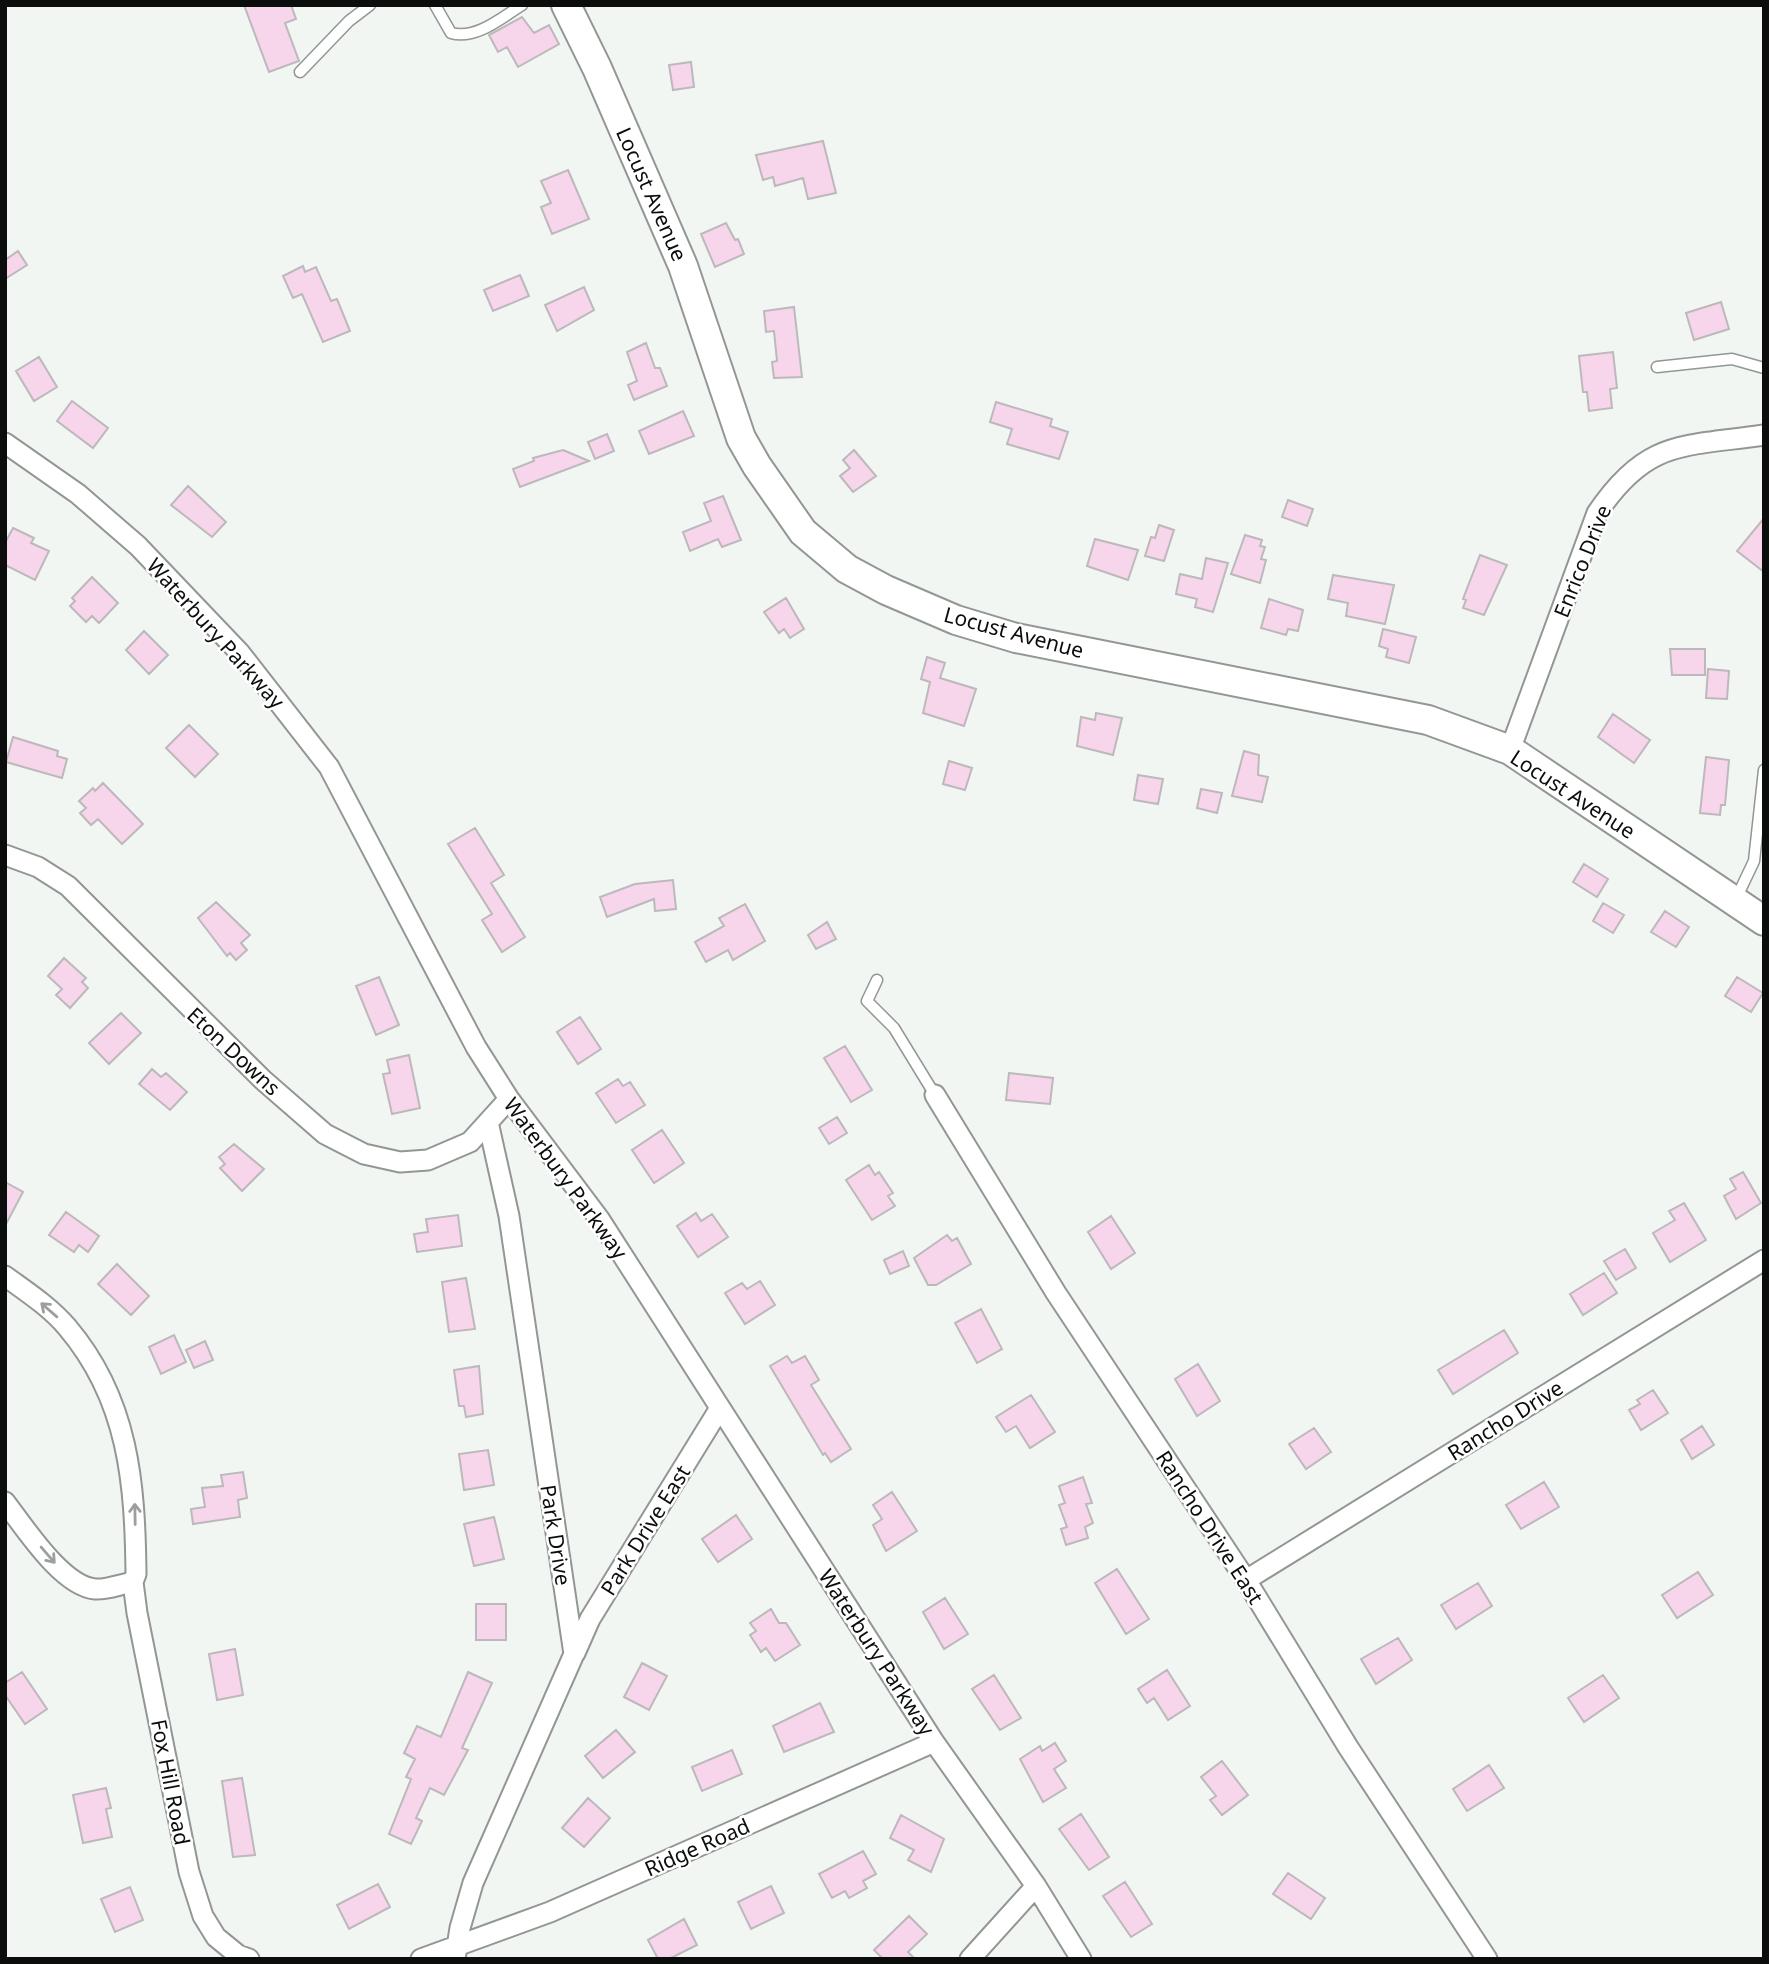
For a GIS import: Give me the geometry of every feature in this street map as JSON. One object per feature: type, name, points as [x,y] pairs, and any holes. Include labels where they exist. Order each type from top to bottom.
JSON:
[{"type":"street","name":"Locust Avenue","points":[[566,5],[597,68],[683,266],[741,438],[757,466],[803,531],[847,569],[886,590],[956,620],[1016,638],[1428,720],[1510,750],[1764,920]]},
{"type":"street","name":"Enrico Drive","points":[[1510,750],[1597,513],[1614,488],[1628,472],[1672,448],[1764,435]]},
{"type":"street","name":"Waterbury Parkway","points":[[5,443],[78,494],[138,546],[240,653],[329,767],[441,975],[476,1047],[509,1099],[600,1220],[934,1742],[1036,1886],[1081,1959]]},
{"type":"street","name":"Eton Downs","points":[[5,855],[38,867],[68,886],[224,1043],[325,1134],[364,1154],[400,1162],[428,1160],[470,1142],[488,1122]]},
{"type":"street","name":"Rancho Drive East","points":[[935,1095],[1056,1293],[1246,1580],[1348,1747],[1487,1959]]},
{"type":"street","points":[[488,1122],[509,1099]]},
{"type":"street","name":"Park Drive","points":[[488,1122],[509,1216],[574,1654]]},
{"type":"street","name":"Rancho Drive","points":[[1246,1580],[1764,1260]]},
{"type":"street","name":"Fox Hill Road","points":[[5,1276],[49,1309],[67,1327],[89,1356],[108,1393],[125,1442],[135,1496],[136,1574],[133,1582],[189,1872],[202,1916],[216,1937],[237,1955],[249,1959]]},
{"type":"street","name":"Park Drive East","points":[[574,1654],[590,1619],[720,1408]]},
{"type":"street","points":[[5,1502],[60,1569],[79,1586],[97,1589],[133,1582]]},
{"type":"street","points":[[421,1959],[456,1953],[474,1883],[574,1654]]},
{"type":"street","name":"Ridge Road","points":[[456,1953],[934,1742]]},
{"type":"street","points":[[970,1959],[1036,1886]]},
{"type":"lane","points":[[300,72],[349,22],[370,5]]},
{"type":"lane","points":[[435,5],[450,33],[459,35],[476,32],[522,5]]},
{"type":"lane","points":[[1657,367],[1732,359],[1764,368]]},
{"type":"lane","points":[[1735,901],[1754,861],[1764,770]]},
{"type":"lane","points":[[877,980],[867,1001],[894,1028],[935,1095]]},
{"type":"building","points":[[244,5],[291,5],[296,19],[285,23],[299,61],[269,72]]},
{"type":"building","points":[[522,17],[534,33],[549,25],[559,44],[518,67],[507,47],[498,52],[489,35]]},
{"type":"building","points":[[691,62],[694,87],[673,90],[669,65]]},
{"type":"building","points":[[823,141],[836,193],[808,199],[803,178],[775,186],[773,177],[763,180],[756,155]]},
{"type":"building","points":[[568,170],[589,219],[552,234],[541,207],[551,203],[541,181]]},
{"type":"building","points":[[726,223],[735,240],[738,239],[744,254],[715,267],[701,234]]},
{"type":"building","points":[[18,251],[27,265],[5,279],[5,260]]},
{"type":"building","points":[[303,266],[305,272],[316,267],[331,301],[337,299],[350,331],[323,342],[302,294],[293,298],[283,276]]},
{"type":"building","points":[[520,275],[529,296],[493,311],[484,290]]},
{"type":"building","points":[[584,287],[594,310],[557,331],[545,305]]},
{"type":"building","points":[[1721,302],[1729,329],[1694,340],[1686,313]]},
{"type":"building","points":[[794,307],[802,377],[774,378],[772,362],[777,361],[774,331],[766,332],[764,311]]},
{"type":"building","points":[[646,343],[655,368],[660,368],[667,386],[634,400],[628,385],[637,381],[627,352]]},
{"type":"building","points":[[1613,352],[1617,388],[1610,389],[1612,408],[1589,411],[1587,392],[1583,392],[1579,356]]},
{"type":"building","points":[[39,357],[57,387],[34,401],[16,371]]},
{"type":"building","points":[[72,401],[108,428],[93,448],[57,421]]},
{"type":"building","points":[[996,402],[1052,419],[1050,426],[1068,432],[1059,459],[1007,444],[1012,429],[990,422]]},
{"type":"building","points":[[683,411],[694,436],[649,454],[639,431]]},
{"type":"building","points":[[607,434],[614,451],[595,459],[588,442]]},
{"type":"building","points":[[563,450],[589,461],[520,487],[513,469],[534,461],[533,458]]},
{"type":"building","points":[[854,450],[876,476],[853,492],[840,476],[850,468],[843,460]]},
{"type":"building","points":[[188,486],[226,522],[212,537],[171,505]]},
{"type":"building","points":[[723,496],[741,540],[722,547],[718,539],[690,551],[683,532],[711,521],[704,503]]},
{"type":"building","points":[[1288,500],[1313,509],[1307,526],[1282,517]]},
{"type":"building","points":[[1764,518],[1764,572],[1737,551]]},
{"type":"building","points":[[1159,525],[1174,530],[1164,561],[1145,556],[1151,537],[1155,538]]},
{"type":"building","points":[[13,528],[34,538],[31,543],[49,551],[35,580],[5,565],[5,543]]},
{"type":"building","points":[[1245,535],[1262,540],[1260,546],[1265,547],[1261,559],[1266,560],[1260,583],[1231,574]]},
{"type":"building","points":[[1095,539],[1138,550],[1128,580],[1087,566]]},
{"type":"building","points":[[1480,555],[1507,565],[1484,615],[1463,608],[1466,600],[1463,599]]},
{"type":"building","points":[[1206,558],[1228,563],[1213,612],[1195,607],[1197,599],[1176,594],[1180,574],[1202,579]]},
{"type":"building","points":[[1333,575],[1394,585],[1385,624],[1346,616],[1348,603],[1328,599]]},
{"type":"building","points":[[92,577],[118,603],[99,623],[92,616],[86,622],[70,606],[75,601],[72,598]]},
{"type":"building","points":[[786,598],[804,629],[790,638],[784,629],[779,633],[764,612]]},
{"type":"building","points":[[1269,599],[1303,610],[1298,631],[1288,629],[1286,635],[1261,628]]},
{"type":"building","points":[[1383,629],[1416,637],[1409,663],[1386,657],[1388,649],[1379,646]]},
{"type":"building","points":[[144,631],[168,655],[149,674],[126,650]]},
{"type":"building","points":[[1670,649],[1705,649],[1705,675],[1672,675]]},
{"type":"building","points":[[927,657],[945,663],[940,678],[976,689],[964,726],[923,713],[930,682],[921,679]]},
{"type":"building","points":[[1708,669],[1729,671],[1727,699],[1706,698]]},
{"type":"building","points":[[1096,713],[1122,718],[1113,755],[1077,746],[1081,717],[1095,720]]},
{"type":"building","points":[[1613,714],[1650,740],[1634,763],[1598,737]]},
{"type":"building","points":[[189,725],[218,754],[195,777],[166,748]]},
{"type":"building","points":[[13,737],[58,751],[57,756],[67,759],[62,778],[6,762]]},
{"type":"building","points":[[1244,751],[1259,755],[1258,775],[1268,777],[1262,802],[1232,796]]},
{"type":"building","points":[[1706,757],[1729,760],[1725,805],[1721,805],[1720,815],[1700,813]]},
{"type":"building","points":[[949,761],[972,768],[965,790],[943,784]]},
{"type":"building","points":[[1138,775],[1163,779],[1158,804],[1134,800]]},
{"type":"building","points":[[103,783],[143,824],[122,844],[98,819],[91,825],[80,813],[86,808],[79,801]]},
{"type":"building","points":[[1201,789],[1222,793],[1217,813],[1197,808]]},
{"type":"building","points":[[475,828],[504,875],[491,883],[525,937],[502,952],[482,920],[492,914],[448,844]]},
{"type":"building","points":[[1584,864],[1608,879],[1597,897],[1573,882]]},
{"type":"building","points":[[673,880],[676,909],[655,911],[654,899],[607,917],[600,897],[635,884]]},
{"type":"building","points":[[216,902],[250,935],[241,943],[247,950],[236,960],[230,953],[227,956],[198,918]]},
{"type":"building","points":[[1603,903],[1624,915],[1613,933],[1593,921]]},
{"type":"building","points":[[745,904],[765,941],[733,960],[728,950],[706,962],[695,942],[724,926],[719,918]]},
{"type":"building","points":[[1665,911],[1689,927],[1676,947],[1651,932]]},
{"type":"building","points":[[827,922],[836,939],[816,949],[808,935]]},
{"type":"building","points":[[64,958],[86,978],[82,982],[88,988],[70,1008],[56,995],[62,989],[48,976]]},
{"type":"building","points":[[379,977],[399,1025],[376,1035],[356,986]]},
{"type":"building","points":[[1737,977],[1763,993],[1751,1012],[1725,996]]},
{"type":"building","points":[[121,1013],[141,1033],[109,1064],[89,1043]]},
{"type":"building","points":[[580,1017],[601,1049],[578,1064],[557,1032]]},
{"type":"building","points":[[845,1046],[872,1090],[851,1102],[824,1058]]},
{"type":"building","points":[[409,1055],[420,1108],[392,1114],[383,1074],[390,1073],[387,1060]]},
{"type":"building","points":[[152,1069],[161,1077],[166,1073],[187,1092],[170,1110],[139,1084]]},
{"type":"building","points":[[1009,1073],[1053,1078],[1050,1104],[1006,1100]]},
{"type":"building","points":[[618,1079],[623,1086],[630,1082],[645,1105],[616,1123],[596,1093]]},
{"type":"building","points":[[837,1117],[847,1133],[829,1144],[819,1128]]},
{"type":"building","points":[[662,1130],[684,1163],[654,1183],[632,1150]]},
{"type":"building","points":[[234,1144],[264,1169],[242,1191],[220,1168],[225,1164],[219,1157]]},
{"type":"building","points":[[869,1165],[875,1175],[879,1172],[893,1193],[888,1196],[895,1206],[872,1220],[846,1180]]},
{"type":"building","points":[[1743,1172],[1761,1203],[1736,1219],[1724,1196],[1736,1189],[1730,1179]]},
{"type":"building","points":[[5,1182],[23,1192],[5,1226]]},
{"type":"building","points":[[1684,1203],[1706,1240],[1670,1262],[1653,1233],[1675,1220],[1669,1211]]},
{"type":"building","points":[[66,1212],[99,1236],[88,1252],[79,1245],[74,1252],[49,1235]]},
{"type":"building","points":[[696,1213],[701,1221],[712,1214],[728,1237],[698,1257],[677,1226]]},
{"type":"building","points":[[458,1215],[462,1246],[417,1252],[414,1234],[428,1232],[426,1219]]},
{"type":"building","points":[[1111,1216],[1135,1253],[1111,1269],[1088,1232]]},
{"type":"building","points":[[947,1235],[952,1241],[957,1238],[971,1264],[936,1285],[928,1285],[914,1258]]},
{"type":"building","points":[[1625,1249],[1636,1268],[1616,1280],[1604,1261]]},
{"type":"building","points":[[903,1251],[909,1266],[890,1274],[884,1260]]},
{"type":"building","points":[[117,1264],[149,1296],[131,1315],[98,1284]]},
{"type":"building","points":[[1604,1273],[1617,1293],[1583,1315],[1570,1294]]},
{"type":"building","points":[[466,1278],[475,1329],[449,1332],[442,1282]]},
{"type":"building","points":[[760,1281],[775,1305],[745,1324],[725,1293],[742,1283],[747,1289]]},
{"type":"building","points":[[981,1309],[1002,1349],[977,1363],[955,1323]]},
{"type":"building","points":[[1504,1330],[1518,1353],[1453,1394],[1438,1370]]},
{"type":"building","points":[[174,1335],[186,1362],[161,1374],[149,1347]]},
{"type":"building","points":[[205,1341],[213,1360],[194,1368],[186,1350]]},
{"type":"building","points":[[787,1356],[792,1363],[805,1356],[819,1380],[811,1385],[851,1449],[831,1462],[825,1453],[823,1455],[770,1366]]},
{"type":"building","points":[[1198,1364],[1220,1401],[1197,1416],[1175,1379]]},
{"type":"building","points":[[479,1366],[483,1414],[466,1417],[464,1406],[459,1406],[454,1370]]},
{"type":"building","points":[[1653,1390],[1668,1413],[1641,1430],[1629,1410],[1640,1404],[1637,1400]]},
{"type":"building","points":[[1031,1395],[1055,1432],[1030,1448],[1016,1426],[1006,1432],[996,1417]]},
{"type":"building","points":[[1702,1426],[1714,1445],[1692,1459],[1681,1440]]},
{"type":"building","points":[[1314,1428],[1331,1452],[1306,1469],[1289,1444]]},
{"type":"building","points":[[488,1450],[494,1485],[464,1490],[459,1454]]},
{"type":"building","points":[[243,1472],[247,1498],[238,1500],[240,1517],[193,1524],[191,1509],[205,1507],[202,1488],[223,1486],[221,1475]]},
{"type":"building","points":[[1083,1477],[1092,1503],[1086,1504],[1093,1523],[1085,1527],[1088,1538],[1066,1545],[1061,1529],[1067,1527],[1059,1505],[1065,1503],[1059,1486]]},
{"type":"building","points":[[1544,1482],[1559,1507],[1521,1529],[1506,1505]]},
{"type":"building","points":[[892,1492],[917,1531],[886,1551],[873,1525],[882,1519],[873,1505]]},
{"type":"building","points":[[736,1515],[752,1539],[718,1562],[702,1539]]},
{"type":"building","points":[[494,1517],[504,1559],[474,1566],[464,1524]]},
{"type":"building","points":[[1117,1569],[1149,1619],[1126,1634],[1095,1583]]},
{"type":"building","points":[[1698,1572],[1713,1595],[1677,1618],[1662,1595]]},
{"type":"building","points":[[1478,1583],[1492,1606],[1456,1629],[1441,1605]]},
{"type":"building","points":[[945,1598],[968,1634],[944,1649],[923,1612]]},
{"type":"building","points":[[476,1604],[506,1604],[506,1640],[476,1640]]},
{"type":"building","points":[[771,1609],[779,1623],[786,1623],[800,1645],[775,1661],[766,1648],[761,1652],[750,1635],[756,1631],[750,1623]]},
{"type":"building","points":[[1398,1638],[1412,1660],[1376,1684],[1361,1659]]},
{"type":"building","points":[[235,1649],[243,1695],[217,1700],[209,1654]]},
{"type":"building","points":[[642,1663],[667,1676],[649,1710],[624,1697]]},
{"type":"building","points":[[1167,1670],[1190,1706],[1168,1720],[1154,1698],[1147,1703],[1138,1689]]},
{"type":"building","points":[[22,1672],[47,1709],[25,1724],[5,1695],[5,1683]]},
{"type":"building","points":[[468,1672],[492,1683],[462,1748],[468,1750],[444,1795],[430,1788],[416,1818],[422,1821],[411,1844],[389,1834],[411,1779],[406,1777],[415,1759],[404,1753],[417,1726],[441,1737]]},
{"type":"building","points":[[994,1675],[1021,1718],[1000,1730],[972,1689]]},
{"type":"building","points":[[1603,1675],[1619,1698],[1584,1722],[1568,1698]]},
{"type":"building","points":[[820,1703],[834,1732],[784,1752],[773,1726]]},
{"type":"building","points":[[616,1730],[635,1752],[603,1778],[585,1756]]},
{"type":"building","points":[[1055,1743],[1066,1761],[1054,1769],[1066,1788],[1043,1802],[1020,1759],[1040,1746],[1042,1751]]},
{"type":"building","points":[[732,1750],[742,1774],[702,1791],[692,1767]]},
{"type":"building","points":[[1222,1761],[1248,1795],[1222,1815],[1210,1800],[1216,1796],[1201,1777]]},
{"type":"building","points":[[1489,1765],[1504,1788],[1467,1811],[1453,1789]]},
{"type":"building","points":[[242,1778],[255,1855],[233,1857],[222,1781]]},
{"type":"building","points":[[106,1788],[111,1808],[106,1809],[112,1837],[83,1843],[73,1795]]},
{"type":"building","points":[[588,1798],[610,1818],[584,1847],[562,1828]]},
{"type":"building","points":[[1081,1814],[1109,1857],[1089,1870],[1059,1829]]},
{"type":"building","points":[[901,1815],[944,1839],[931,1872],[908,1860],[914,1850],[890,1838]]},
{"type":"building","points":[[863,1851],[876,1874],[863,1881],[867,1888],[849,1898],[845,1891],[832,1898],[819,1874]]},
{"type":"building","points":[[1288,1873],[1325,1898],[1311,1919],[1273,1894]]},
{"type":"building","points":[[1125,1882],[1152,1924],[1131,1937],[1103,1896]]},
{"type":"building","points":[[378,1884],[390,1907],[349,1929],[337,1905]]},
{"type":"building","points":[[771,1886],[784,1913],[751,1929],[738,1902]]},
{"type":"building","points":[[130,1887],[143,1920],[115,1932],[101,1899]]},
{"type":"building","points":[[909,1916],[927,1934],[908,1952],[915,1959],[883,1959],[874,1950]]},
{"type":"building","points":[[684,1919],[697,1945],[669,1959],[658,1959],[648,1940]]}]
